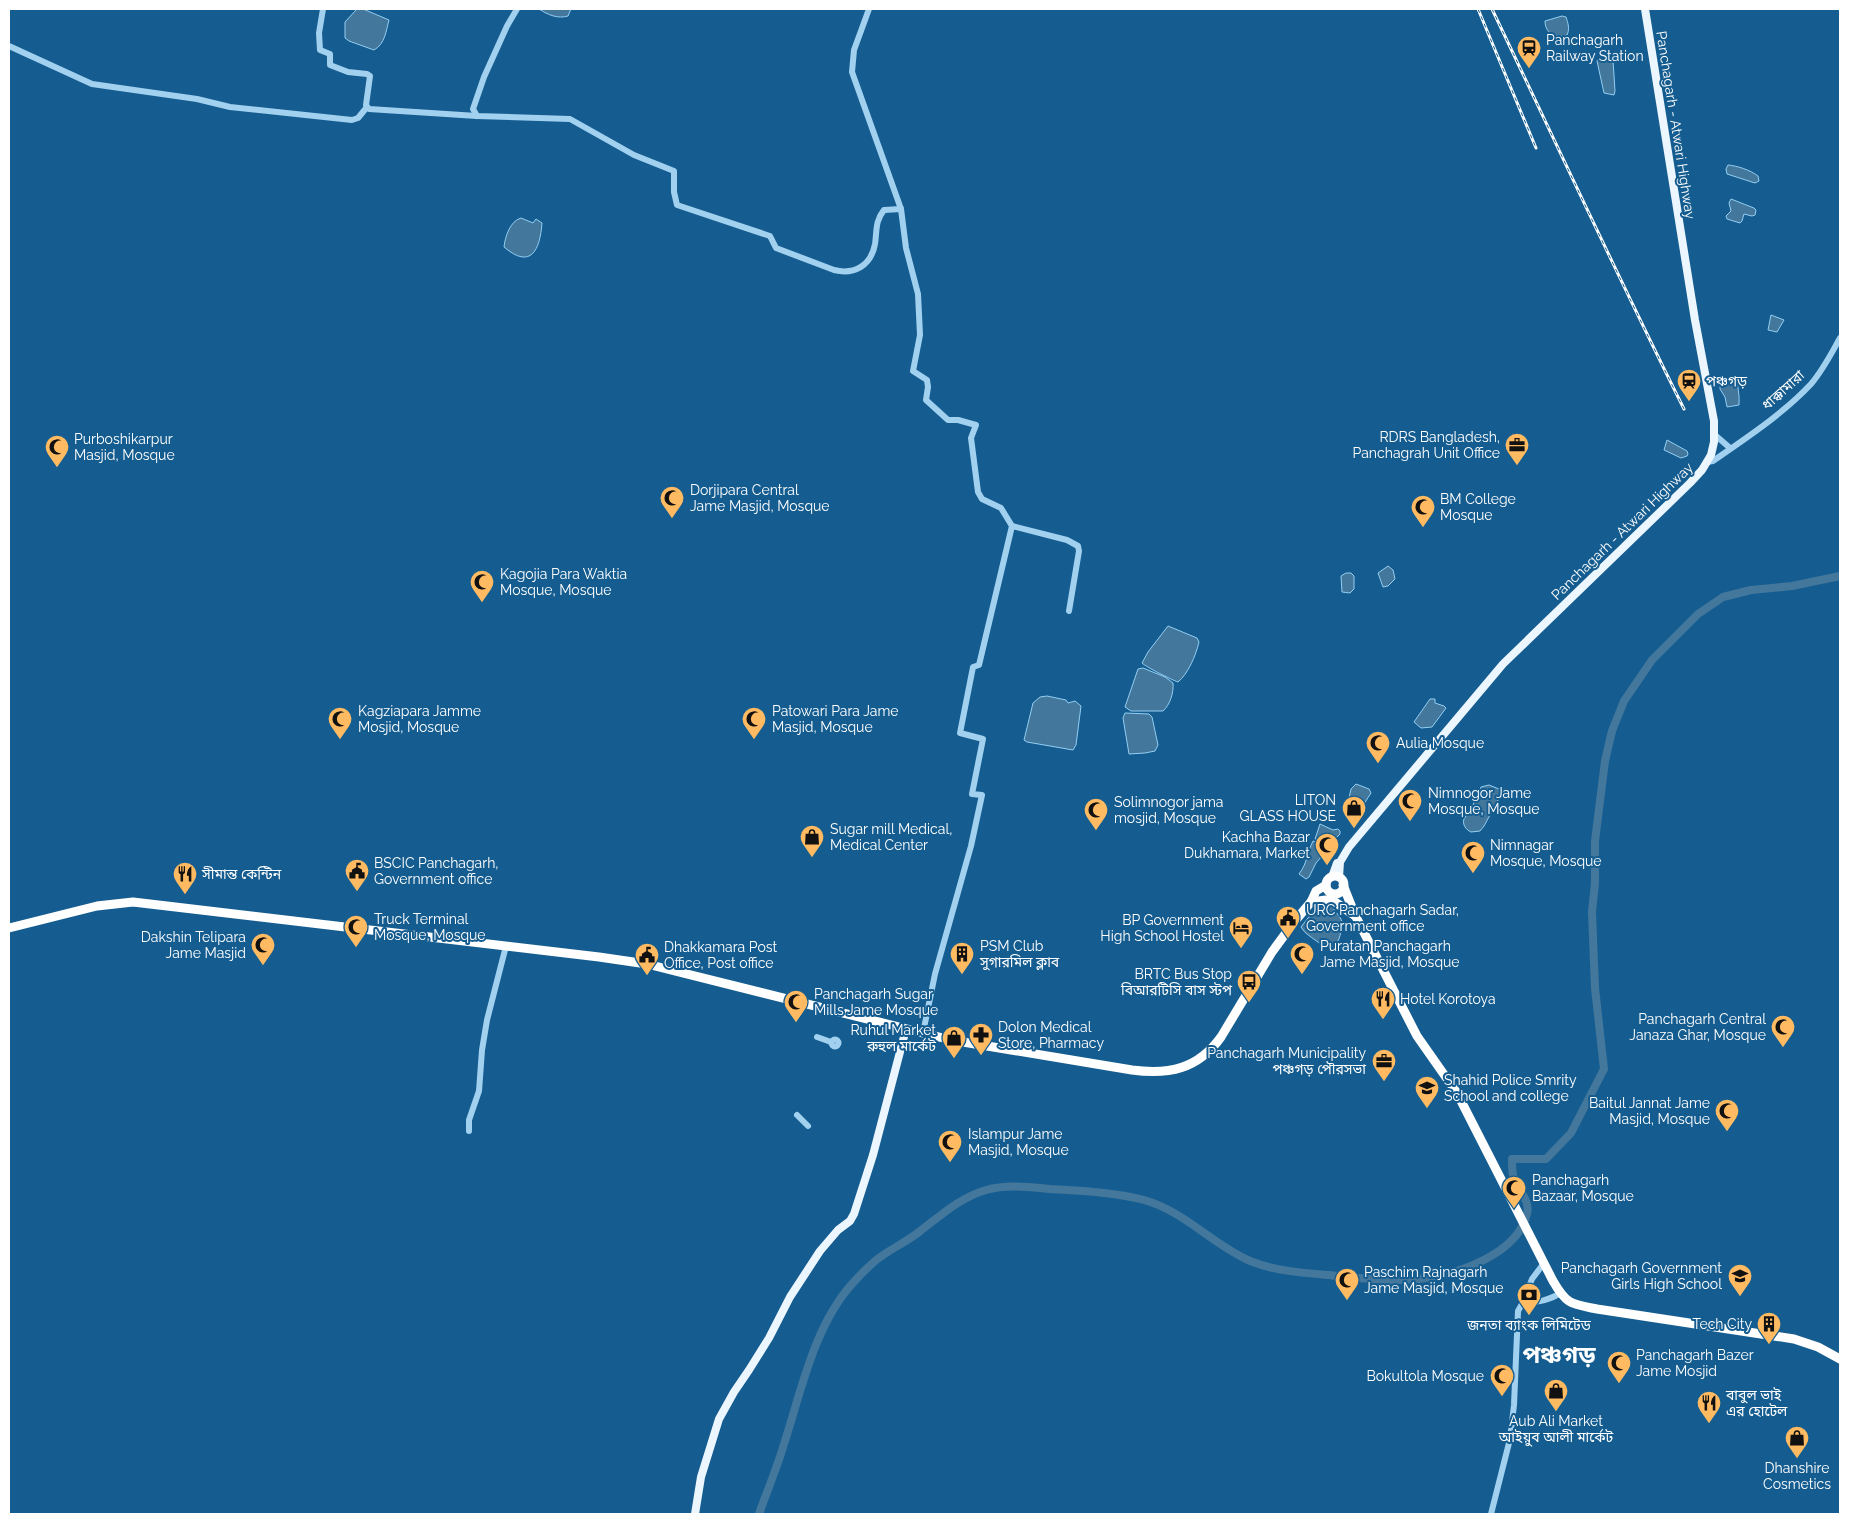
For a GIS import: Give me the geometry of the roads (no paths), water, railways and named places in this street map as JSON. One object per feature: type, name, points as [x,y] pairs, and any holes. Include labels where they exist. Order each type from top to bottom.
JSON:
[{"type":"highway","points":[[1315,902],[1315,893],[1328,879],[1338,880]]},
{"type":"highway","points":[[1337,893],[1341,891],[1338,880]]},
{"type":"highway","points":[[1338,880],[1417,1036],[1450,1082],[1470,1117],[1552,1281],[1564,1299],[1590,1308],[1794,1339],[1818,1347],[1840,1359]]},
{"type":"highway","points":[[1323,886],[1330,892],[1347,897]]},
{"type":"highway","points":[[9,928],[97,906],[133,902],[506,946],[647,964],[971,1044],[1132,1070],[1163,1072],[1180,1068],[1200,1058],[1217,1043],[1272,952],[1294,922],[1315,902],[1326,900],[1335,902],[1355,915]]},
{"type":"main road","name":"Panchagarh - Atwari Highway","points":[[1338,880],[1338,862],[1503,664],[1685,488],[1707,462],[1713,448],[1715,435],[1714,421],[1675,205],[1645,9]]},
{"type":"main road","points":[[695,1514],[701,1476],[719,1420],[734,1392],[769,1338],[790,1297],[820,1251],[838,1230],[850,1221],[854,1214],[874,1155],[906,1029]]},
{"type":"street","points":[[9,46],[92,84],[196,99],[230,107],[352,120],[358,118],[367,108],[370,76],[348,72],[330,64],[330,54],[320,50],[319,33],[323,9]]},
{"type":"street","points":[[477,116],[473,109],[477,94],[507,26],[517,9]]},
{"type":"street","points":[[869,9],[854,50],[852,72],[901,209],[906,248],[918,294],[920,335],[913,371],[927,380],[926,400],[948,420],[976,424],[972,438],[978,492],[982,498],[1001,508],[1012,526],[1067,540],[1078,546],[1079,551],[1069,611]]},
{"type":"street","points":[[367,108],[477,116],[570,119],[634,154],[674,171],[674,192],[677,205],[770,236],[776,248],[842,272],[859,270],[868,262],[875,246],[878,217],[884,210],[901,209]]},
{"type":"street","name":"ধাক্কামারা","points":[[1707,462],[1713,461],[1789,404],[1811,383],[1826,363],[1840,338]]},
{"type":"street","points":[[1715,435],[1730,448]]},
{"type":"street","points":[[923,1033],[935,974],[971,846],[982,796],[972,794],[983,739],[960,733],[973,667],[979,665],[1012,526]]},
{"type":"street","points":[[469,1131],[469,1120],[479,1091],[482,1050],[487,1020],[506,946]]},
{"type":"street","points":[[816,1037],[832,1042]]},
{"type":"street","points":[[797,1114],[808,1126]]},
{"type":"street","points":[[1491,1514],[1510,1439],[1514,1405],[1518,1312],[1532,1279],[1544,1263]]},
{"type":"street","points":[[1522,1304],[1554,1298],[1560,1293]]},
{"type":"water","points":[[357,9],[363,9],[389,20],[383,41],[374,50],[345,38],[345,22]]},
{"type":"water","points":[[539,9],[571,9],[568,16],[557,17]]},
{"type":"water","points":[[1562,16],[1566,17],[1569,28],[1567,35],[1558,36],[1549,32],[1545,21]]},
{"type":"water","points":[[1604,56],[1610,57],[1613,60],[1614,95],[1604,93],[1597,61]]},
{"type":"water","points":[[1728,165],[1740,167],[1751,172],[1758,176],[1759,181],[1755,183],[1727,174],[1726,169]]},
{"type":"water","points":[[1731,199],[1754,208],[1756,210],[1755,215],[1744,214],[1740,223],[1727,219],[1726,216],[1731,211],[1729,203]]},
{"type":"water","points":[[521,218],[533,223],[536,219],[542,223],[536,249],[527,257],[513,254],[504,247],[511,226]]},
{"type":"water","points":[[1771,315],[1784,320],[1777,332],[1768,330]]},
{"type":"water","points":[[1737,377],[1739,405],[1727,407],[1725,397],[1720,389],[1721,378]]},
{"type":"water","points":[[1667,440],[1687,451],[1687,456],[1681,458],[1664,450]]},
{"type":"water","points":[[1388,566],[1393,570],[1395,579],[1388,586],[1383,587],[1378,573]]},
{"type":"water","points":[[1351,573],[1354,576],[1354,589],[1350,593],[1342,592],[1341,576]]},
{"type":"water","points":[[1168,626],[1197,638],[1199,642],[1191,664],[1178,682],[1142,663]]},
{"type":"water","points":[[1143,668],[1165,677],[1173,683],[1171,698],[1163,711],[1131,711],[1125,707],[1138,669]]},
{"type":"water","points":[[1047,696],[1066,700],[1068,703],[1075,701],[1081,706],[1076,745],[1073,750],[1024,740],[1033,703],[1040,697]]},
{"type":"water","points":[[1430,699],[1435,699],[1435,703],[1446,708],[1432,727],[1421,728],[1414,722]]},
{"type":"water","points":[[1125,713],[1149,714],[1152,717],[1158,745],[1155,751],[1129,754],[1123,718]]},
{"type":"water","points":[[1356,784],[1369,789],[1371,793],[1362,807],[1349,798],[1351,789]]},
{"type":"water","points":[[1489,785],[1499,789],[1502,793],[1484,826],[1480,831],[1471,832],[1465,827],[1464,819],[1477,798],[1481,787]]},
{"type":"water","points":[[1320,824],[1340,831],[1340,834],[1330,844],[1315,839]]},
{"type":"water","points":[[1313,841],[1327,846],[1328,849],[1306,879],[1299,874]]},
{"type":"water","points":[[1330,902],[1342,923],[1339,938],[1335,945],[1331,947],[1315,940],[1305,933],[1301,927],[1319,904]]},
{"type":"waterway","points":[[759,1514],[781,1453],[810,1360],[818,1339],[839,1301],[857,1278],[880,1257],[914,1236],[950,1208],[976,1193],[994,1188],[1018,1186],[1097,1192],[1133,1197],[1159,1205],[1172,1212],[1223,1246],[1250,1261],[1289,1271],[1362,1278],[1408,1280],[1434,1277],[1483,1260],[1498,1252],[1511,1241],[1521,1228],[1528,1209],[1513,1175],[1512,1159],[1546,1159],[1571,1133],[1604,1069],[1595,988],[1592,912],[1595,883],[1595,841],[1605,761],[1612,731],[1624,701],[1652,660],[1698,614],[1723,597],[1751,590],[1792,586],[1840,576]]},
{"type":"railway","points":[[1478,9],[1536,148]]},
{"type":"railway","points":[[1492,9],[1684,409]]},
{"type":"place","name":"Panchagarh Railway Station","points":[[1529,69]]},
{"type":"place","name":"পঞ্চগড়","points":[[1689,402]]},
{"type":"place","name":"RDRS Bangladesh, Panchagrah Unit Office","points":[[1517,466]]},
{"type":"place","name":"Purboshikarpur Masjid, Mosque","points":[[57,468]]},
{"type":"place","name":"Dorjipara Central Jame Masjid, Mosque","points":[[672,519]]},
{"type":"place","name":"BM College Mosque","points":[[1423,528]]},
{"type":"place","name":"Kagojia Para Waktia Mosque, Mosque","points":[[482,603]]},
{"type":"place","name":"Kagziapara Jamme Mosjid, Mosque","points":[[340,740]]},
{"type":"place","name":"Patowari Para Jame Masjid, Mosque","points":[[754,740]]},
{"type":"place","name":"Aulia Mosque","points":[[1378,764]]},
{"type":"place","name":"Nimnogor Jame Mosque, Mosque","points":[[1410,822]]},
{"type":"place","name":"LITON GLASS HOUSE","points":[[1354,829]]},
{"type":"place","name":"Solimnogor jama mosjid, Mosque","points":[[1096,831]]},
{"type":"place","name":"Sugar mill Medical, Medical Center","points":[[812,858]]},
{"type":"place","name":"Kachha Bazar Dukhamara, Market","points":[[1327,866]]},
{"type":"place","name":"Nimnagar Mosque, Mosque","points":[[1473,874]]},
{"type":"place","name":"BSCIC Panchagarh, Government office","points":[[357,892]]},
{"type":"place","name":"সীমান্ত কেন্টিন","points":[[185,895]]},
{"type":"place","name":"URC Panchagarh Sadar, Government office","points":[[1288,939]]},
{"type":"place","name":"Truck Terminal Mosque, Mosque","points":[[356,948]]},
{"type":"place","name":"BP Government High School Hostel","points":[[1241,949]]},
{"type":"place","name":"Dakshin Telipara Jame Masjid","points":[[263,966]]},
{"type":"place","name":"PSM Club সুগারমিল ক্লাব","points":[[962,975]]},
{"type":"place","name":"Puratan Panchagarh Jame Masjid, Mosque","points":[[1302,975]]},
{"type":"place","name":"Dhakkamara Post Office, Post office","points":[[647,976]]},
{"type":"place","name":"BRTC Bus Stop বিআরটিসি বাস স্টপ","points":[[1249,1003]]},
{"type":"place","name":"Hotel Korotoya","points":[[1383,1020]]},
{"type":"place","name":"Panchagarh Sugar Mills Jame Mosque","points":[[796,1023]]},
{"type":"place","name":"Panchagarh Central Janaza Ghar, Mosque","points":[[1783,1048]]},
{"type":"place","name":"Dolon Medical Store, Pharmacy","points":[[981,1056]]},
{"type":"place","name":"Ruhul Market রুহুল মার্কেট","points":[[954,1059]]},
{"type":"place","name":"Panchagarh Municipality পঞ্চগড় পৌরসভা","points":[[1384,1082]]},
{"type":"place","name":"Shahid Police Smrity School and college","points":[[1427,1109]]},
{"type":"place","name":"Baitul Jannat Jame Masjid, Mosque","points":[[1727,1132]]},
{"type":"place","name":"Islampur Jame Masjid, Mosque","points":[[950,1163]]},
{"type":"place","name":"Panchagarh Bazaar, Mosque","points":[[1514,1209]]},
{"type":"place","name":"Panchagarh Government Girls High School","points":[[1740,1297]]},
{"type":"place","name":"Paschim Rajnagarh Jame Masjid, Mosque","points":[[1347,1301]]},
{"type":"place","name":"জনতা ব্যাংক লিমিটেড","points":[[1529,1316]]},
{"type":"place","name":"Tech City","points":[[1769,1345]]},
{"type":"place","name":"Panchagarh Bazer Jame Mosjid","points":[[1619,1384]]},
{"type":"place","name":"Bokultola Mosque","points":[[1502,1397]]},
{"type":"place","name":"Aub Ali Market আইয়ুব আলী মার্কেট","points":[[1556,1412]]},
{"type":"place","name":"বাবুল ভাই এর হোটেল","points":[[1709,1424]]},
{"type":"place","name":"Dhanshire Cosmetics","points":[[1797,1459]]},
{"type":"district","name":"পঞ্চগড়","points":[[1559,1355]]}]
